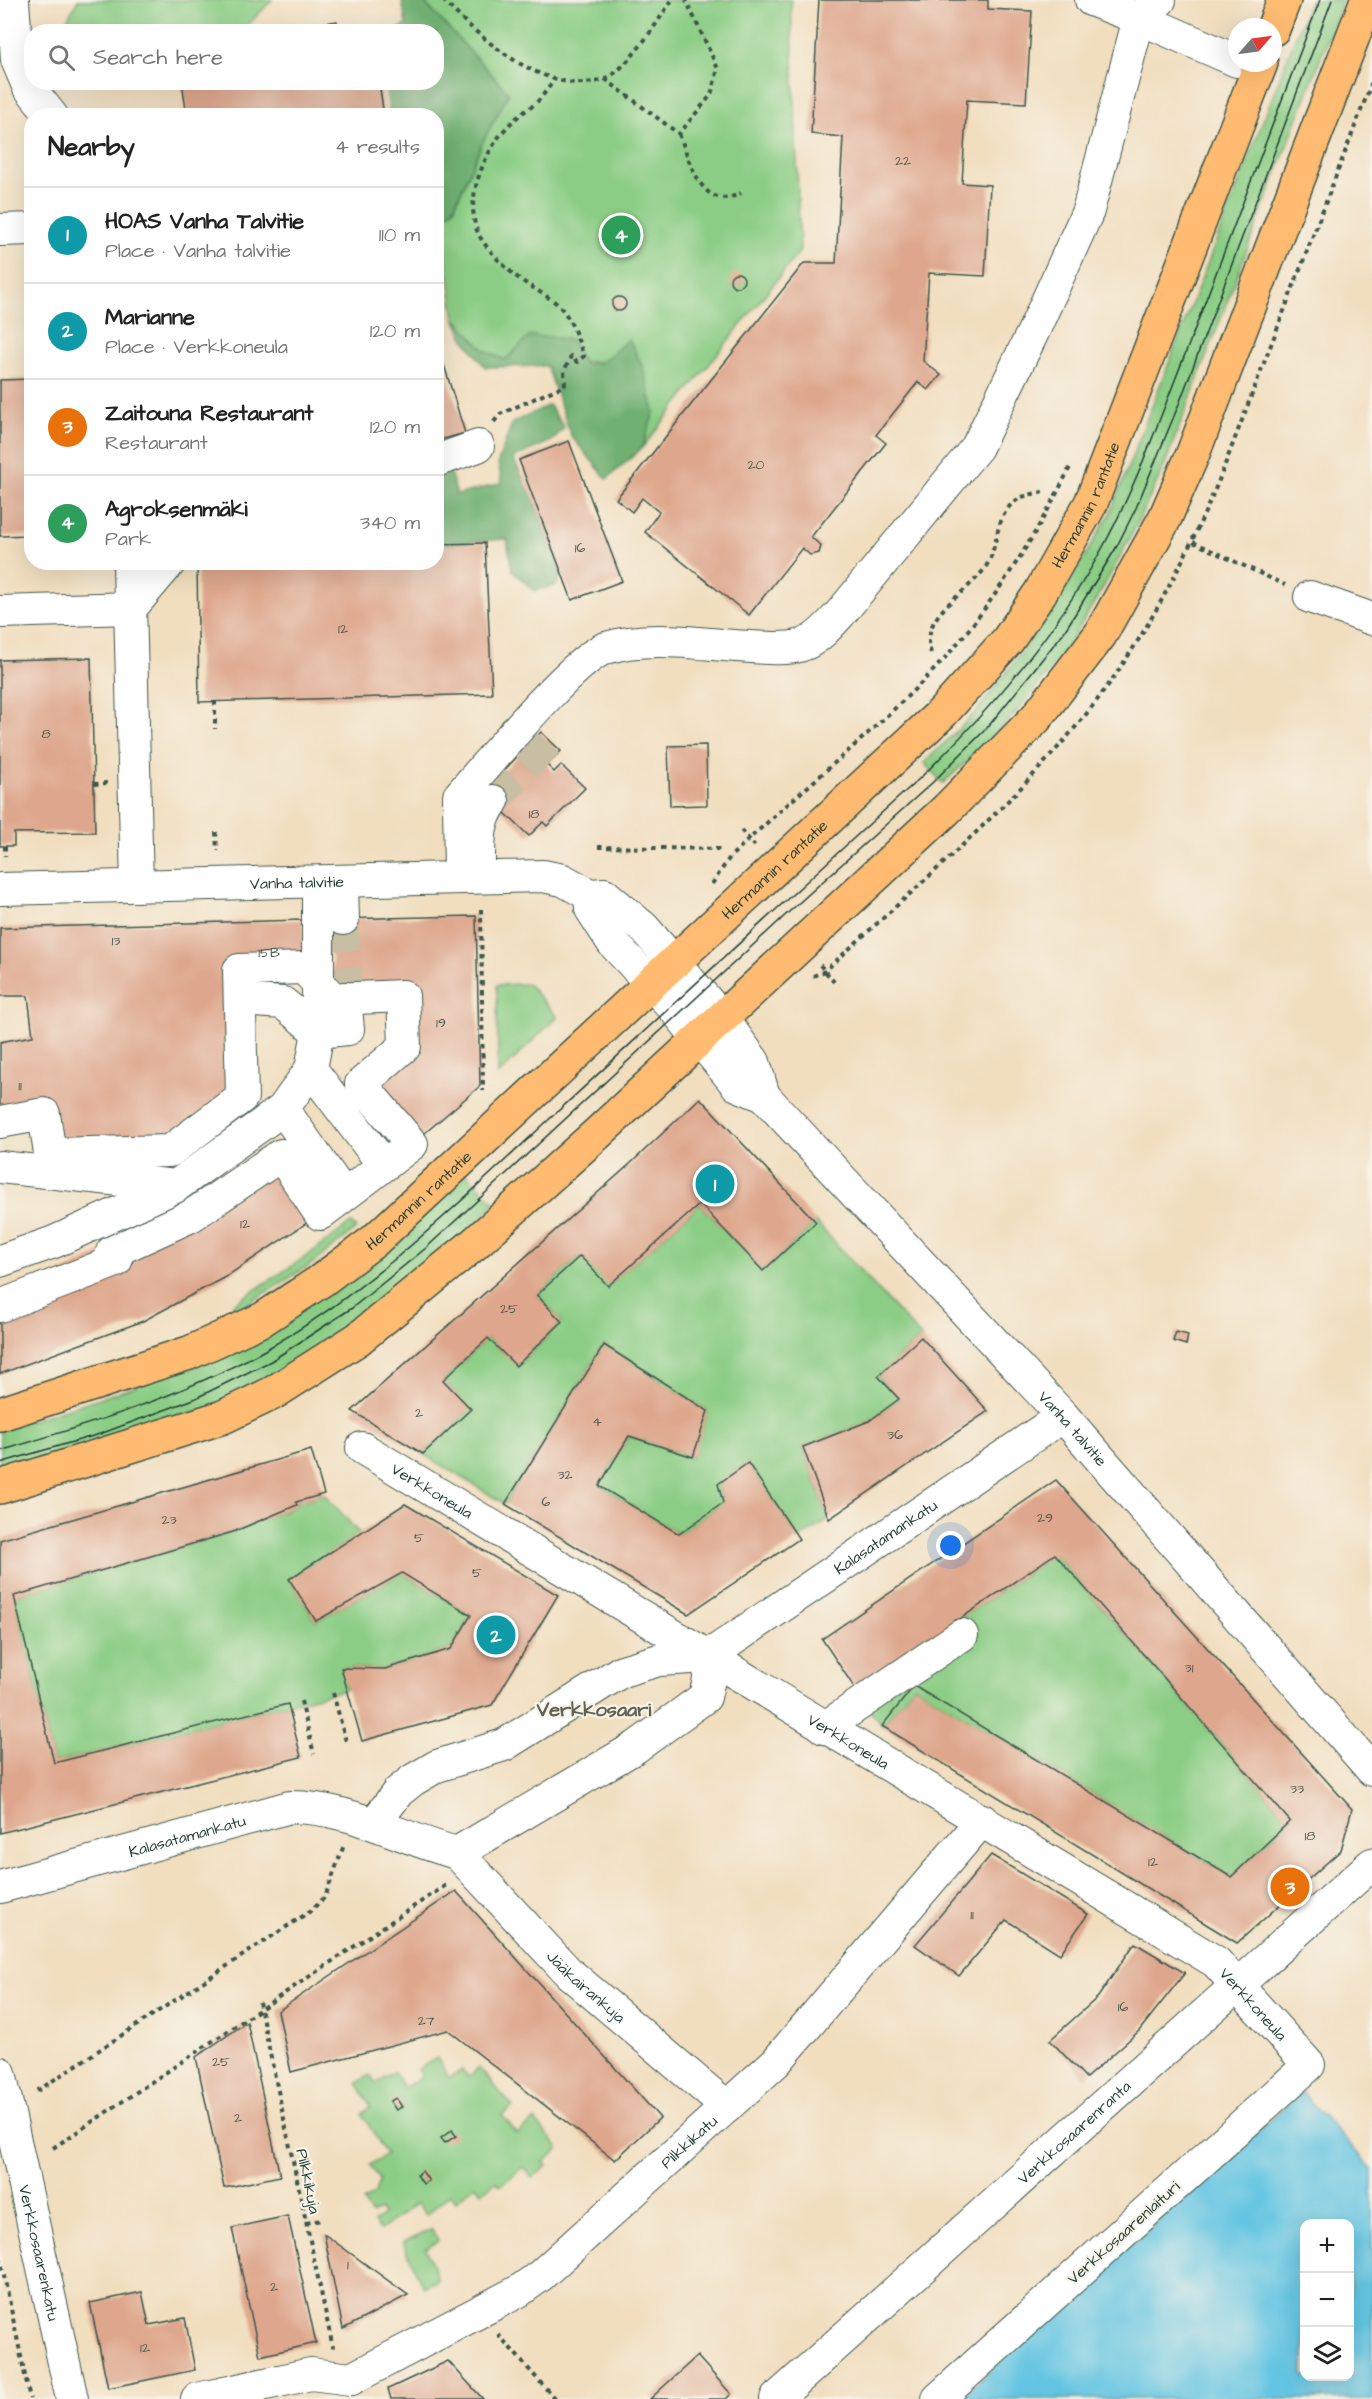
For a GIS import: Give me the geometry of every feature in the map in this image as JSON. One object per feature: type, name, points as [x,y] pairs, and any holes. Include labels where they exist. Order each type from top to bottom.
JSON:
[{"type":"main road","points":[[1277,18],[1284,0]]},
{"type":"main road","points":[[0,1487],[223,1417],[304,1374],[358,1339],[410,1299],[598,1133],[999,758],[1070,678],[1100,636],[1165,519],[1367,0]]},
{"type":"main road","name":"Hermannin rantatie","points":[[0,1414],[189,1353],[263,1319],[374,1241],[942,713],[1008,640],[1040,593],[1092,503],[1247,72]]},
{"type":"street","points":[[13,0],[17,60],[24,77]]},
{"type":"street","points":[[1091,0],[1149,9],[1228,52]]},
{"type":"street","points":[[470,878],[459,796],[544,701],[579,668],[603,648],[645,641],[766,648],[802,645],[823,632],[840,614],[977,447],[1088,211],[1149,9]]},
{"type":"street","points":[[31,90],[46,108]]},
{"type":"street","points":[[0,230],[24,229]]},
{"type":"street","points":[[444,458],[478,446]]},
{"type":"street","points":[[129,570],[137,886]]},
{"type":"street","points":[[0,612],[131,608],[163,570]]},
{"type":"street","points":[[1310,597],[1372,619]]},
{"type":"street","points":[[470,878],[479,828],[483,816],[493,801]]},
{"type":"street","name":"Vanha talvitie","points":[[0,889],[543,876],[563,880],[590,895],[604,894],[637,920],[663,972],[711,1028],[737,1085],[764,1096],[1063,1416],[1372,1770]]},
{"type":"street","points":[[330,881],[343,919]]},
{"type":"street","points":[[0,1261],[54,1242],[176,1186],[283,1109],[311,1069],[337,1020],[330,881]]},
{"type":"street","points":[[0,1122],[44,1114],[50,1154],[170,1150],[242,1097],[239,970],[304,968],[333,999],[403,996],[405,1046],[361,1084],[412,1144],[320,1214],[280,1155],[191,1216],[112,1252],[116,1261],[0,1306]]},
{"type":"street","points":[[241,1000],[283,1003],[337,1020],[378,1069]]},
{"type":"street","points":[[311,1069],[374,1151]]},
{"type":"street","points":[[283,1109],[335,1183]]},
{"type":"street","points":[[0,1167],[176,1186]]},
{"type":"street","name":"Kalasatamankatu","points":[[707,1657],[1063,1416]]},
{"type":"street","name":"Verkkoneula","points":[[362,1448],[1216,1962],[1309,2065]]},
{"type":"street","points":[[824,1728],[962,1635]]},
{"type":"street","points":[[375,1823],[398,1792],[413,1780],[437,1766],[504,1745],[622,1671],[659,1660],[707,1657],[711,1670],[705,1697],[636,1747],[454,1868]]},
{"type":"street","name":"Kalasatamankatu","points":[[0,1887],[290,1807],[318,1807],[375,1823],[423,1844],[454,1868]]},
{"type":"street","name":"Pilkkikatu","points":[[348,2381],[478,2313],[540,2276],[727,2107],[796,2040],[982,1820]]},
{"type":"street","name":"Verkkosaarenranta","points":[[776,2399],[1372,1864]]},
{"type":"street","name":"Jääkairankuja","points":[[454,1868],[569,1973],[727,2107]]},
{"type":"street","name":"Verkkosaarenlaituri","points":[[938,2399],[1309,2065]]},
{"type":"street","name":"Verkkosaarenkatu","points":[[0,2073],[7,2146],[72,2399]]},
{"type":"street","points":[[197,2399],[311,2374],[348,2381]]},
{"type":"path","points":[[443,0],[470,29],[523,66],[555,79],[570,82],[605,79],[634,55],[672,0]]},
{"type":"path","points":[[679,134],[711,95],[718,69],[686,0]]},
{"type":"path","points":[[478,446],[500,414],[564,385],[564,371],[571,356],[577,363],[584,356],[568,319],[557,304],[512,273],[488,249],[479,236],[475,219],[475,192],[482,166],[501,134],[525,109],[531,107],[555,79]]},
{"type":"path","points":[[605,79],[679,134],[704,190],[716,198],[730,199],[741,193]]},
{"type":"path","points":[[709,889],[730,857],[923,681],[953,647],[1010,574],[1055,500],[1076,455]]},
{"type":"path","points":[[931,653],[928,642],[934,624],[953,597],[984,569],[994,545],[1000,518],[1022,497],[1043,492]]},
{"type":"path","points":[[1193,542],[1310,597]]},
{"type":"path","points":[[215,701],[215,729]]},
{"type":"path","points":[[216,832],[217,851]]},
{"type":"path","points":[[5,846],[5,856]]},
{"type":"path","points":[[598,847],[721,849]]},
{"type":"path","points":[[481,909],[483,1091]]},
{"type":"path","points":[[818,963],[834,982]]},
{"type":"path","points":[[333,1693],[347,1745]]},
{"type":"path","points":[[301,1701],[315,1754]]},
{"type":"path","points":[[38,2091],[309,1912],[325,1897],[346,1839]]},
{"type":"path","points":[[53,2148],[260,2012],[454,1868]]},
{"type":"path","name":"Pilkkikuja","points":[[259,2002],[306,2223],[348,2381]]},
{"type":"path","points":[[306,2223],[321,2220]]},
{"type":"path","points":[[0,2257],[30,2399]]},
{"type":"path","points":[[478,2313],[555,2399]]},
{"type":"green space","points":[[78,0],[272,0],[249,24],[65,24]]},
{"type":"green space","points":[[402,0],[422,0],[509,93],[483,141],[453,209],[444,216],[444,108],[389,108],[386,90],[444,90],[444,24],[406,24]]},
{"type":"green space","points":[[422,0],[791,0],[800,251],[642,448],[654,411],[628,340],[602,362],[505,360],[484,351],[455,318],[444,246],[444,217],[454,209],[483,141],[509,93]]},
{"type":"green space","points":[[1310,0],[1343,0],[1163,469],[1147,504],[1091,608],[1047,674],[997,733],[943,783],[924,763],[978,710],[1010,668],[1051,612],[1110,514]]},
{"type":"green space","points":[[455,318],[484,350],[505,360],[530,336],[571,339],[584,364],[602,362],[629,339],[643,368],[654,412],[642,448],[607,479],[571,436],[547,366],[485,367],[465,340]]},
{"type":"green space","points":[[549,405],[564,428],[552,441],[513,458],[533,499],[562,574],[556,585],[534,591],[512,570],[507,539],[444,544],[444,471],[449,470],[457,495],[502,483],[498,462],[512,423]]},
{"type":"green space","points":[[528,984],[557,1017],[498,1075],[497,985]]},
{"type":"green space","points":[[463,1170],[495,1203],[421,1280],[258,1392],[0,1480],[0,1430],[134,1387]]},
{"type":"green space","points":[[700,1204],[763,1271],[816,1222],[921,1337],[878,1376],[899,1399],[869,1421],[803,1447],[829,1519],[799,1539],[748,1463],[718,1484],[723,1503],[679,1534],[599,1486],[629,1436],[692,1457],[708,1411],[604,1345],[505,1504],[423,1454],[470,1409],[443,1380],[488,1338],[517,1366],[562,1322],[537,1295],[580,1256],[609,1285]]},
{"type":"green space","points":[[351,1223],[356,1229],[313,1263],[236,1311],[232,1305],[307,1256]]},
{"type":"green space","points":[[324,1494],[360,1534],[289,1579],[316,1621],[402,1573],[471,1615],[451,1649],[385,1669],[342,1668],[347,1689],[54,1763],[14,1596],[233,1532],[297,1505],[296,1502]]},
{"type":"green space","points":[[1055,1554],[1290,1821],[1231,1877],[914,1686],[882,1726],[856,1690]]},
{"type":"green space","points":[[437,2058],[449,2078],[462,2070],[469,2077],[479,2068],[513,2107],[502,2115],[517,2134],[535,2120],[559,2149],[544,2162],[547,2166],[532,2178],[523,2167],[500,2186],[496,2182],[482,2192],[475,2185],[456,2201],[450,2194],[426,2215],[417,2203],[380,2230],[374,2222],[384,2215],[380,2209],[371,2214],[363,2201],[375,2194],[379,2180],[370,2165],[386,2154],[362,2114],[371,2107],[357,2083],[370,2075],[376,2083],[394,2072],[404,2088],[422,2077],[418,2069]]},
{"type":"green space","points":[[432,2229],[438,2241],[426,2248],[438,2280],[423,2287],[403,2242]]},
{"type":"water","points":[[1302,2092],[1372,2169],[1372,2399],[959,2399]]},
{"type":"building","points":[[819,0],[988,0],[988,9],[1032,11],[1026,103],[967,100],[962,183],[990,185],[985,276],[929,273],[923,361],[941,375],[928,390],[918,382],[876,435],[886,443],[811,537],[821,546],[819,553],[810,555],[802,548],[749,615],[645,532],[659,512],[642,498],[632,512],[616,499],[804,263],[836,263],[843,137],[811,134]]},
{"type":"building","points":[[337,21],[337,24],[318,24]]},
{"type":"building","points":[[183,90],[380,90],[383,108],[186,108]]},
{"type":"building","points":[[734,273],[740,273],[744,280],[740,287],[734,287],[730,283],[730,277]]},
{"type":"building","points":[[616,297],[622,297],[626,304],[622,311],[616,311],[612,307],[612,301]]},
{"type":"building","points":[[444,365],[465,433],[444,439]]},
{"type":"building","points":[[24,379],[24,535],[0,536],[0,380]]},
{"type":"building","points":[[569,441],[622,581],[572,600],[519,460]]},
{"type":"building","points":[[485,543],[492,694],[199,702],[197,570],[444,570],[444,544]]},
{"type":"building","points":[[91,658],[95,832],[14,833],[14,846],[0,846],[0,660]]},
{"type":"building","points":[[541,732],[561,751],[547,765],[554,772],[561,765],[585,788],[547,826],[543,822],[529,836],[483,792]]},
{"type":"building","points":[[706,745],[707,805],[670,806],[668,746]]},
{"type":"building","points":[[476,916],[480,1086],[412,1144],[361,1084],[405,1046],[403,996],[333,999],[331,919]]},
{"type":"building","points":[[303,920],[304,968],[239,970],[242,1097],[170,1151],[50,1154],[44,1114],[0,1122],[0,1042],[33,1036],[28,996],[0,996],[0,928]]},
{"type":"building","points":[[700,1098],[816,1222],[763,1271],[700,1204],[608,1286],[580,1256],[537,1295],[562,1322],[516,1366],[488,1338],[443,1380],[471,1409],[423,1454],[352,1411],[630,1164]]},
{"type":"building","points":[[281,1155],[320,1214],[227,1276],[143,1321],[0,1374],[0,1306]]},
{"type":"building","points":[[1176,1332],[1188,1335],[1186,1345],[1173,1341]]},
{"type":"building","points":[[921,1337],[988,1411],[829,1519],[803,1447],[869,1421],[899,1399],[878,1376]]},
{"type":"building","points":[[604,1345],[708,1411],[693,1457],[629,1436],[599,1486],[679,1534],[723,1503],[718,1484],[748,1463],[799,1539],[688,1614],[505,1504]]},
{"type":"building","points":[[311,1450],[324,1494],[296,1502],[297,1505],[233,1532],[14,1596],[54,1763],[288,1704],[301,1757],[0,1833],[0,1540]]},
{"type":"building","points":[[1056,1480],[1352,1809],[1341,1850],[1237,1943],[882,1726],[914,1686],[1231,1877],[1290,1821],[1055,1554],[856,1690],[822,1639]]},
{"type":"building","points":[[405,1504],[558,1595],[492,1705],[362,1741],[341,1668],[385,1669],[451,1649],[471,1615],[402,1573],[316,1621],[289,1579]]},
{"type":"building","points":[[991,1855],[1088,1914],[1060,1954],[1006,1920],[959,1976],[915,1945]]},
{"type":"building","points":[[456,1891],[660,2118],[615,2160],[448,2030],[291,2072],[278,2011]]},
{"type":"building","points":[[1135,1943],[1185,1973],[1139,2031],[1086,2078],[1050,2040],[1098,1997]]},
{"type":"building","points":[[247,2022],[280,2176],[224,2188],[196,2057]]},
{"type":"building","points":[[396,2098],[402,2107],[396,2110],[390,2101]]},
{"type":"building","points":[[452,2130],[456,2136],[445,2143],[441,2138]]},
{"type":"building","points":[[422,2171],[429,2181],[423,2184],[417,2175]]},
{"type":"building","points":[[288,2216],[316,2343],[260,2356],[232,2228]]},
{"type":"building","points":[[324,2234],[408,2295],[343,2329]]},
{"type":"building","points":[[142,2292],[149,2325],[185,2318],[195,2370],[108,2388],[90,2303]]},
{"type":"building","points":[[697,2356],[731,2394],[726,2399],[650,2399]]},
{"type":"building","points":[[448,2361],[483,2399],[391,2399],[388,2389]]},
{"type":"tunnel","points":[[493,801],[550,740]]},
{"type":"tunnel","points":[[343,919],[345,998]]},
{"type":"tram line","points":[[0,1451],[135,1408],[201,1381],[265,1350],[344,1299],[452,1209],[919,779],[997,698],[1065,609],[1116,522],[1157,426],[1320,0]]},
{"type":"tram line","points":[[0,1463],[100,1434],[194,1399],[271,1361],[352,1308],[426,1248],[933,782],[987,728],[1064,632],[1116,548],[1136,508],[1179,404],[1332,0]]},
{"type":"place","name":"Agroksenmäki","points":[[621,235]]},
{"type":"place","name":"HOAS Vanha Talvitie","points":[[715,1184]]},
{"type":"place","name":"Marianne","points":[[496,1635]]},
{"type":"place","name":"Zaitouna Restaurant","points":[[1290,1887]]},
{"type":"district","name":"Verkkosaari","points":[[594,1709]]}]
